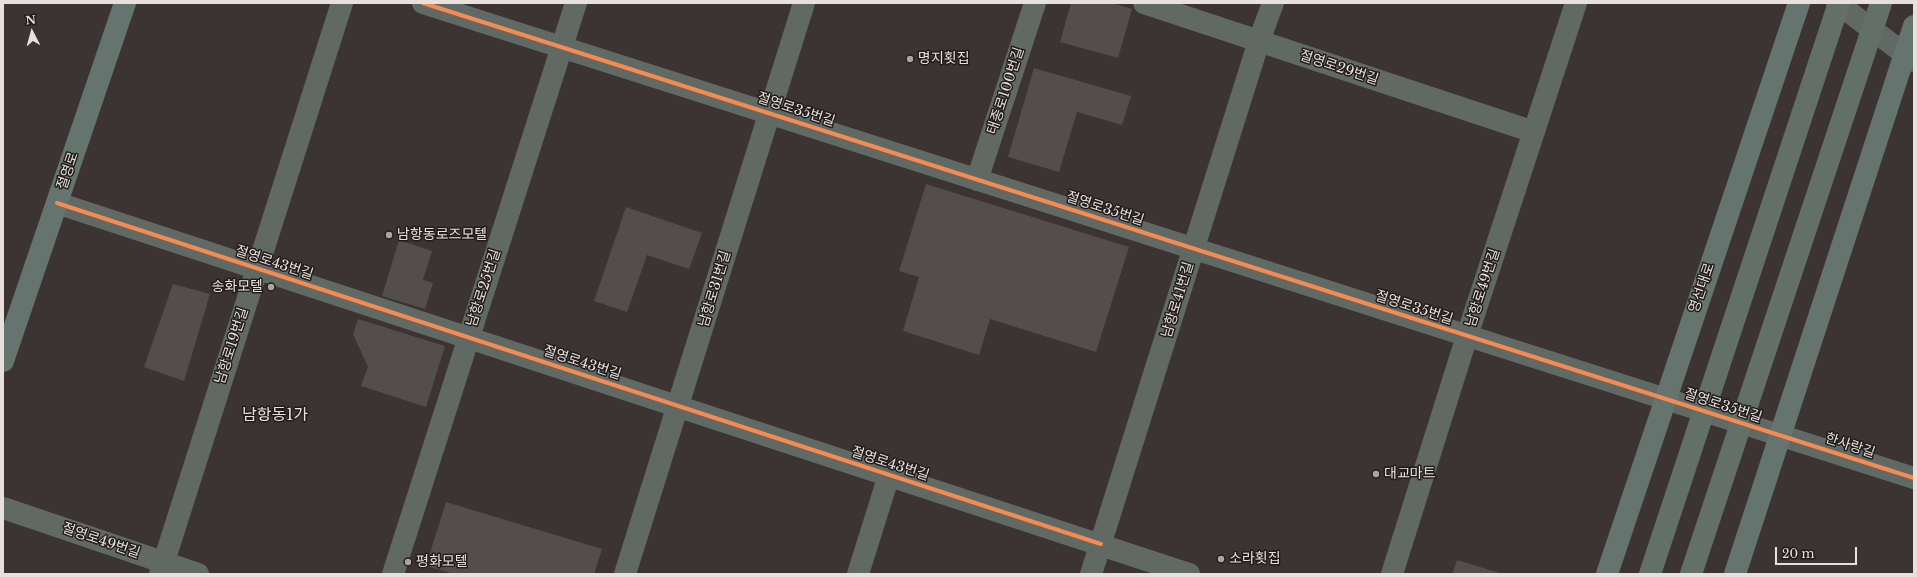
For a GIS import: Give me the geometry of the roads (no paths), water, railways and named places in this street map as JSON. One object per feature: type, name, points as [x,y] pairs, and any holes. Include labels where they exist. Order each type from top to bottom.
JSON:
[{"type":"highway","points":[[1650,574],[1838,3]]},
{"type":"highway","points":[[1691,574],[1881,3]]},
{"type":"main road","name":"절영로","points":[[3,361],[125,3]]},
{"type":"main road","name":"영선대로","points":[[1608,574],[1665,398],[1799,3]]},
{"type":"main road","points":[[1735,574],[1780,436],[1909,58],[1914,26]]},
{"type":"street","name":"남항로19번길","points":[[162,568],[342,3]]},
{"type":"street","name":"절영로35번길","points":[[423,3],[1665,398],[1780,436]]},
{"type":"street","name":"남항로25번길","points":[[393,574],[576,3]]},
{"type":"street","name":"남항로31번길","points":[[625,574],[804,3]]},
{"type":"street","name":"태종로100번길","points":[[976,180],[1035,3]]},
{"type":"street","name":"절영로29번길","points":[[1144,3],[1534,132]]},
{"type":"street","name":"남항로41번길","points":[[1091,574],[1259,41],[1273,3]]},
{"type":"street","name":"남항로49번길","points":[[1392,574],[1467,336],[1576,3]]},
{"type":"street","points":[[1838,3],[1909,58]]},
{"type":"street","name":"절영로43번길","points":[[57,203],[1189,574]]},
{"type":"street","name":"한사랑길","points":[[1780,436],[1914,478]]},
{"type":"street","points":[[858,574],[889,475]]},
{"type":"street","name":"절영로49번길","points":[[3,508],[162,568],[198,574]]},
{"type":"place","name":"명지횟집","points":[[910,59]]},
{"type":"place","name":"남항동로즈모텔","points":[[389,235]]},
{"type":"place","name":"송화모텔","points":[[271,287]]},
{"type":"place","name":"대교마트","points":[[1376,474]]},
{"type":"place","name":"소라횟집","points":[[1221,559]]},
{"type":"place","name":"평화모텔","points":[[408,562]]},
{"type":"district","name":"남항동1가","points":[[275,415]]}]
